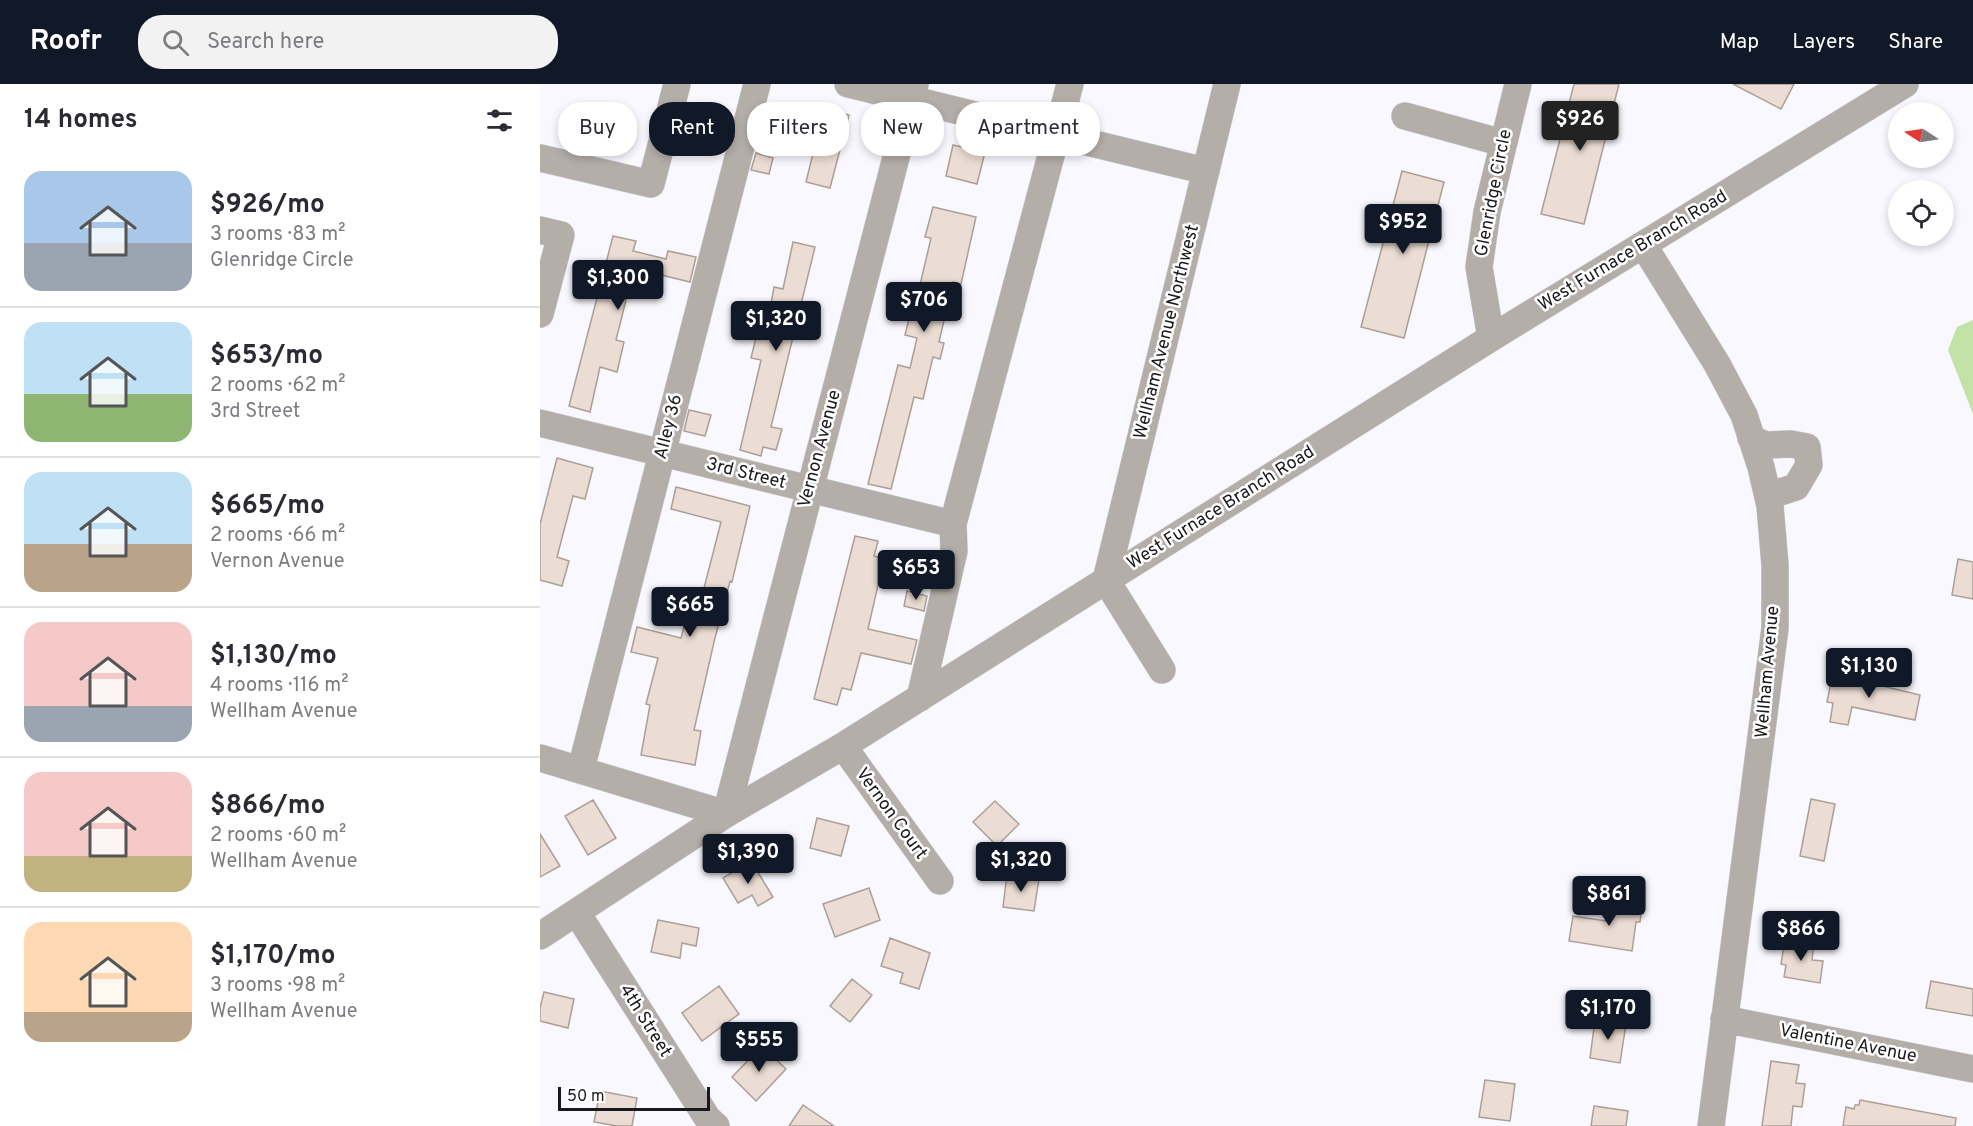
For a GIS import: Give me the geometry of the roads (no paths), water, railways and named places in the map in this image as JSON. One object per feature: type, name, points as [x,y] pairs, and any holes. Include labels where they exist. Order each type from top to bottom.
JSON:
[{"type":"street","points":[[540,158],[651,184],[677,84]]},
{"type":"street","name":"Alley 36","points":[[581,770],[757,84]]},
{"type":"street","points":[[848,84],[913,92],[956,105]]},
{"type":"street","points":[[1065,102],[1070,84]]},
{"type":"street","name":"Wellham Avenue Northwest","points":[[1106,580],[1227,84]]},
{"type":"street","name":"Glenridge Circle","points":[[1491,338],[1479,267],[1487,212],[1518,84]]},
{"type":"street","name":"West Furnace Branch Road","points":[[540,936],[726,814],[843,746],[1491,338],[1644,246],[1875,91],[1905,84]]},
{"type":"street","name":"Vernon Avenue","points":[[726,814],[913,92]]},
{"type":"street","points":[[1405,116],[1503,143]]},
{"type":"street","points":[[1100,145],[1206,171]]},
{"type":"street","points":[[920,698],[954,551],[953,524],[1051,156]]},
{"type":"street","points":[[540,314],[550,233]]},
{"type":"street","name":"Wellham Avenue","points":[[1644,246],[1717,364],[1744,415],[1767,496],[1775,565],[1774,628],[1762,736],[1711,1126]]},
{"type":"street","name":"3rd Street","points":[[540,423],[953,524]]},
{"type":"street","points":[[1751,438],[1765,445],[1791,444],[1807,447],[1809,465],[1796,487],[1767,496]]},
{"type":"street","points":[[1106,580],[1162,670]]},
{"type":"street","name":"Vernon Court","points":[[843,746],[940,881]]},
{"type":"street","points":[[540,758],[726,814]]},
{"type":"street","name":"4th Street","points":[[577,913],[708,1124]]},
{"type":"street","name":"Valentine Avenue","points":[[1724,1019],[1973,1069]]}]
